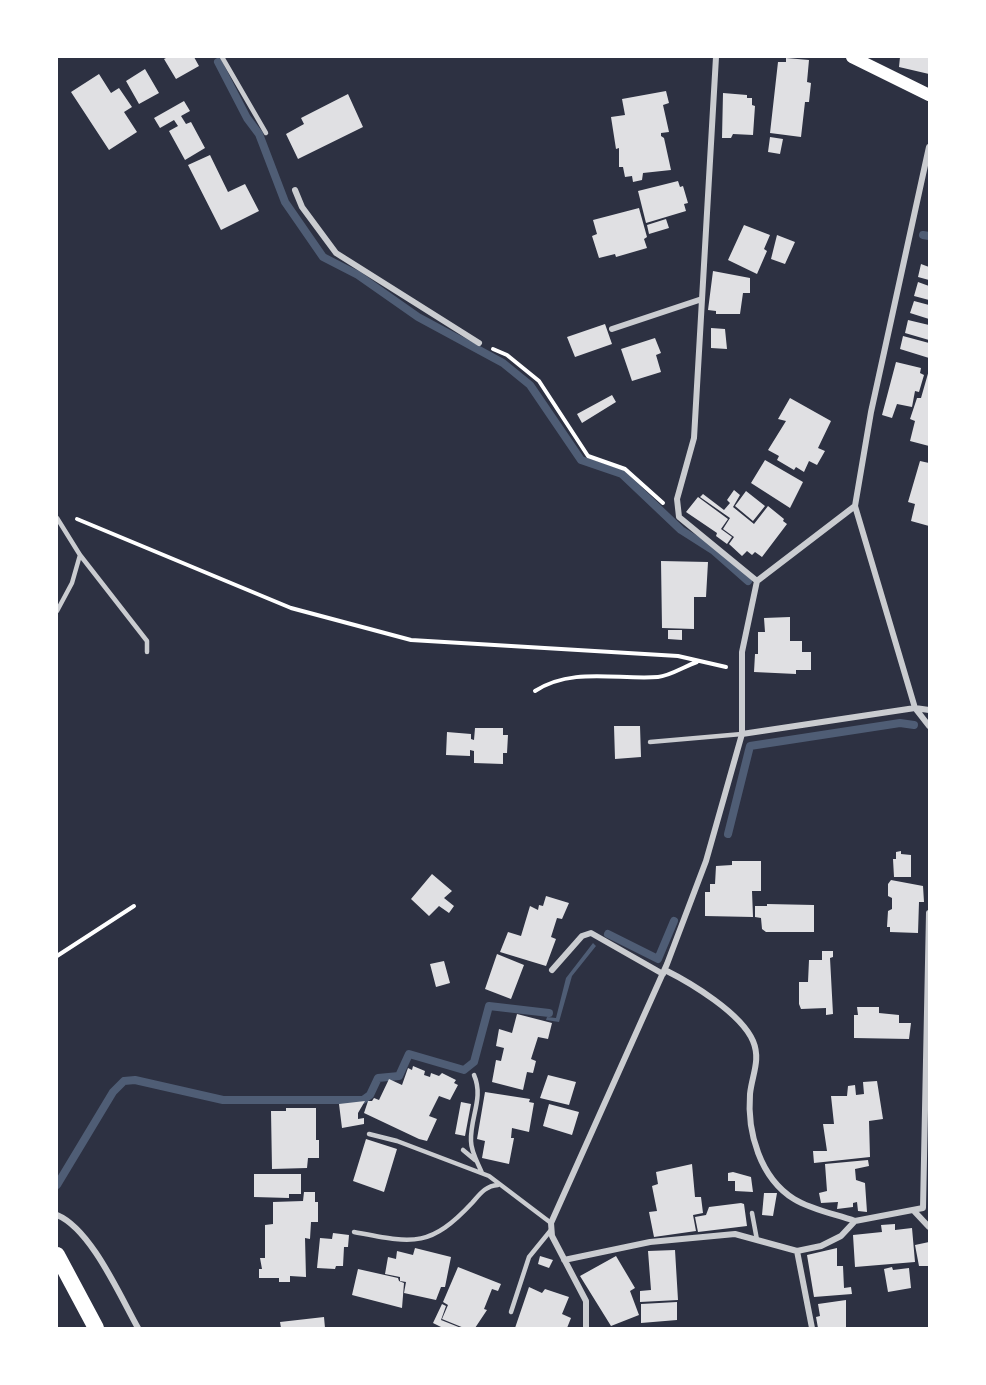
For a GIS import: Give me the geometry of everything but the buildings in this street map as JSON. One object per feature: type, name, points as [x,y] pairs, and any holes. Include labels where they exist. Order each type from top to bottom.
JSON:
[{"type":"highway","points":[[57,1254],[96,1328]]},
{"type":"main road","points":[[852,57],[929,95]]},
{"type":"street","points":[[716,57],[694,438],[677,499],[679,517],[757,580]]},
{"type":"street","points":[[929,147],[871,412],[855,506],[915,708],[929,726]]},
{"type":"street","points":[[295,190],[302,207],[336,253],[479,344]]},
{"type":"street","points":[[612,329],[702,299]]},
{"type":"street","points":[[586,1328],[586,1301],[552,1236],[551,1226],[664,972],[706,861],[742,734],[742,652],[757,580],[855,506]]},
{"type":"street","points":[[742,734],[915,708],[929,710]]},
{"type":"street","points":[[552,970],[582,936],[591,933],[664,972],[697,985],[746,1028],[753,1040],[757,1053],[749,1112],[754,1140],[769,1178],[794,1199],[855,1221],[922,1208],[929,913]]},
{"type":"street","points":[[914,1211],[929,1227]]},
{"type":"street","points":[[57,1215],[68,1219],[94,1251],[138,1328]]},
{"type":"street","points":[[564,1260],[650,1242],[735,1234],[797,1251],[821,1246],[841,1236],[855,1221]]},
{"type":"street","points":[[797,1251],[812,1328]]},
{"type":"lane","points":[[222,57],[266,132]]},
{"type":"lane","points":[[57,518],[80,555],[147,641],[147,652]]},
{"type":"lane","points":[[57,611],[72,583],[80,555]]},
{"type":"lane","points":[[651,742],[742,734]]},
{"type":"lane","points":[[474,1075],[479,1086],[471,1142],[482,1173]]},
{"type":"lane","points":[[369,1134],[397,1141],[482,1173],[551,1226],[529,1257],[511,1312]]},
{"type":"lane","points":[[464,1150],[477,1162]]},
{"type":"lane","points":[[354,1232],[406,1242],[433,1236],[457,1219],[488,1186],[498,1185]]},
{"type":"lane","points":[[752,1213],[757,1240]]},
{"type":"path","points":[[479,344],[507,355],[539,381],[588,456],[625,469],[679,517]]},
{"type":"path","points":[[68,516],[291,608],[411,640],[678,656],[697,662],[742,669]]},
{"type":"path","points":[[535,691],[546,684],[575,677],[616,675],[660,677],[697,662]]},
{"type":"path","points":[[57,956],[134,906]]},
{"type":"water","points":[[593,943],[596,946],[572,976],[559,1022],[546,1020],[547,1017],[556,1018],[566,978]]},
{"type":"waterway","points":[[218,62],[247,118],[259,134],[285,202],[323,257],[358,275],[418,317],[503,363],[530,385],[581,460],[622,474],[681,530],[714,551],[748,581]]},
{"type":"waterway","points":[[923,235],[929,236]]},
{"type":"waterway","points":[[728,834],[750,746],[900,723],[914,725]]},
{"type":"waterway","points":[[608,934],[658,959],[674,921]]},
{"type":"waterway","points":[[57,1185],[113,1092],[124,1081],[135,1080],[223,1100],[363,1100],[370,1095],[378,1078],[399,1076],[409,1054],[464,1070],[474,1062],[489,1006],[549,1013]]}]
